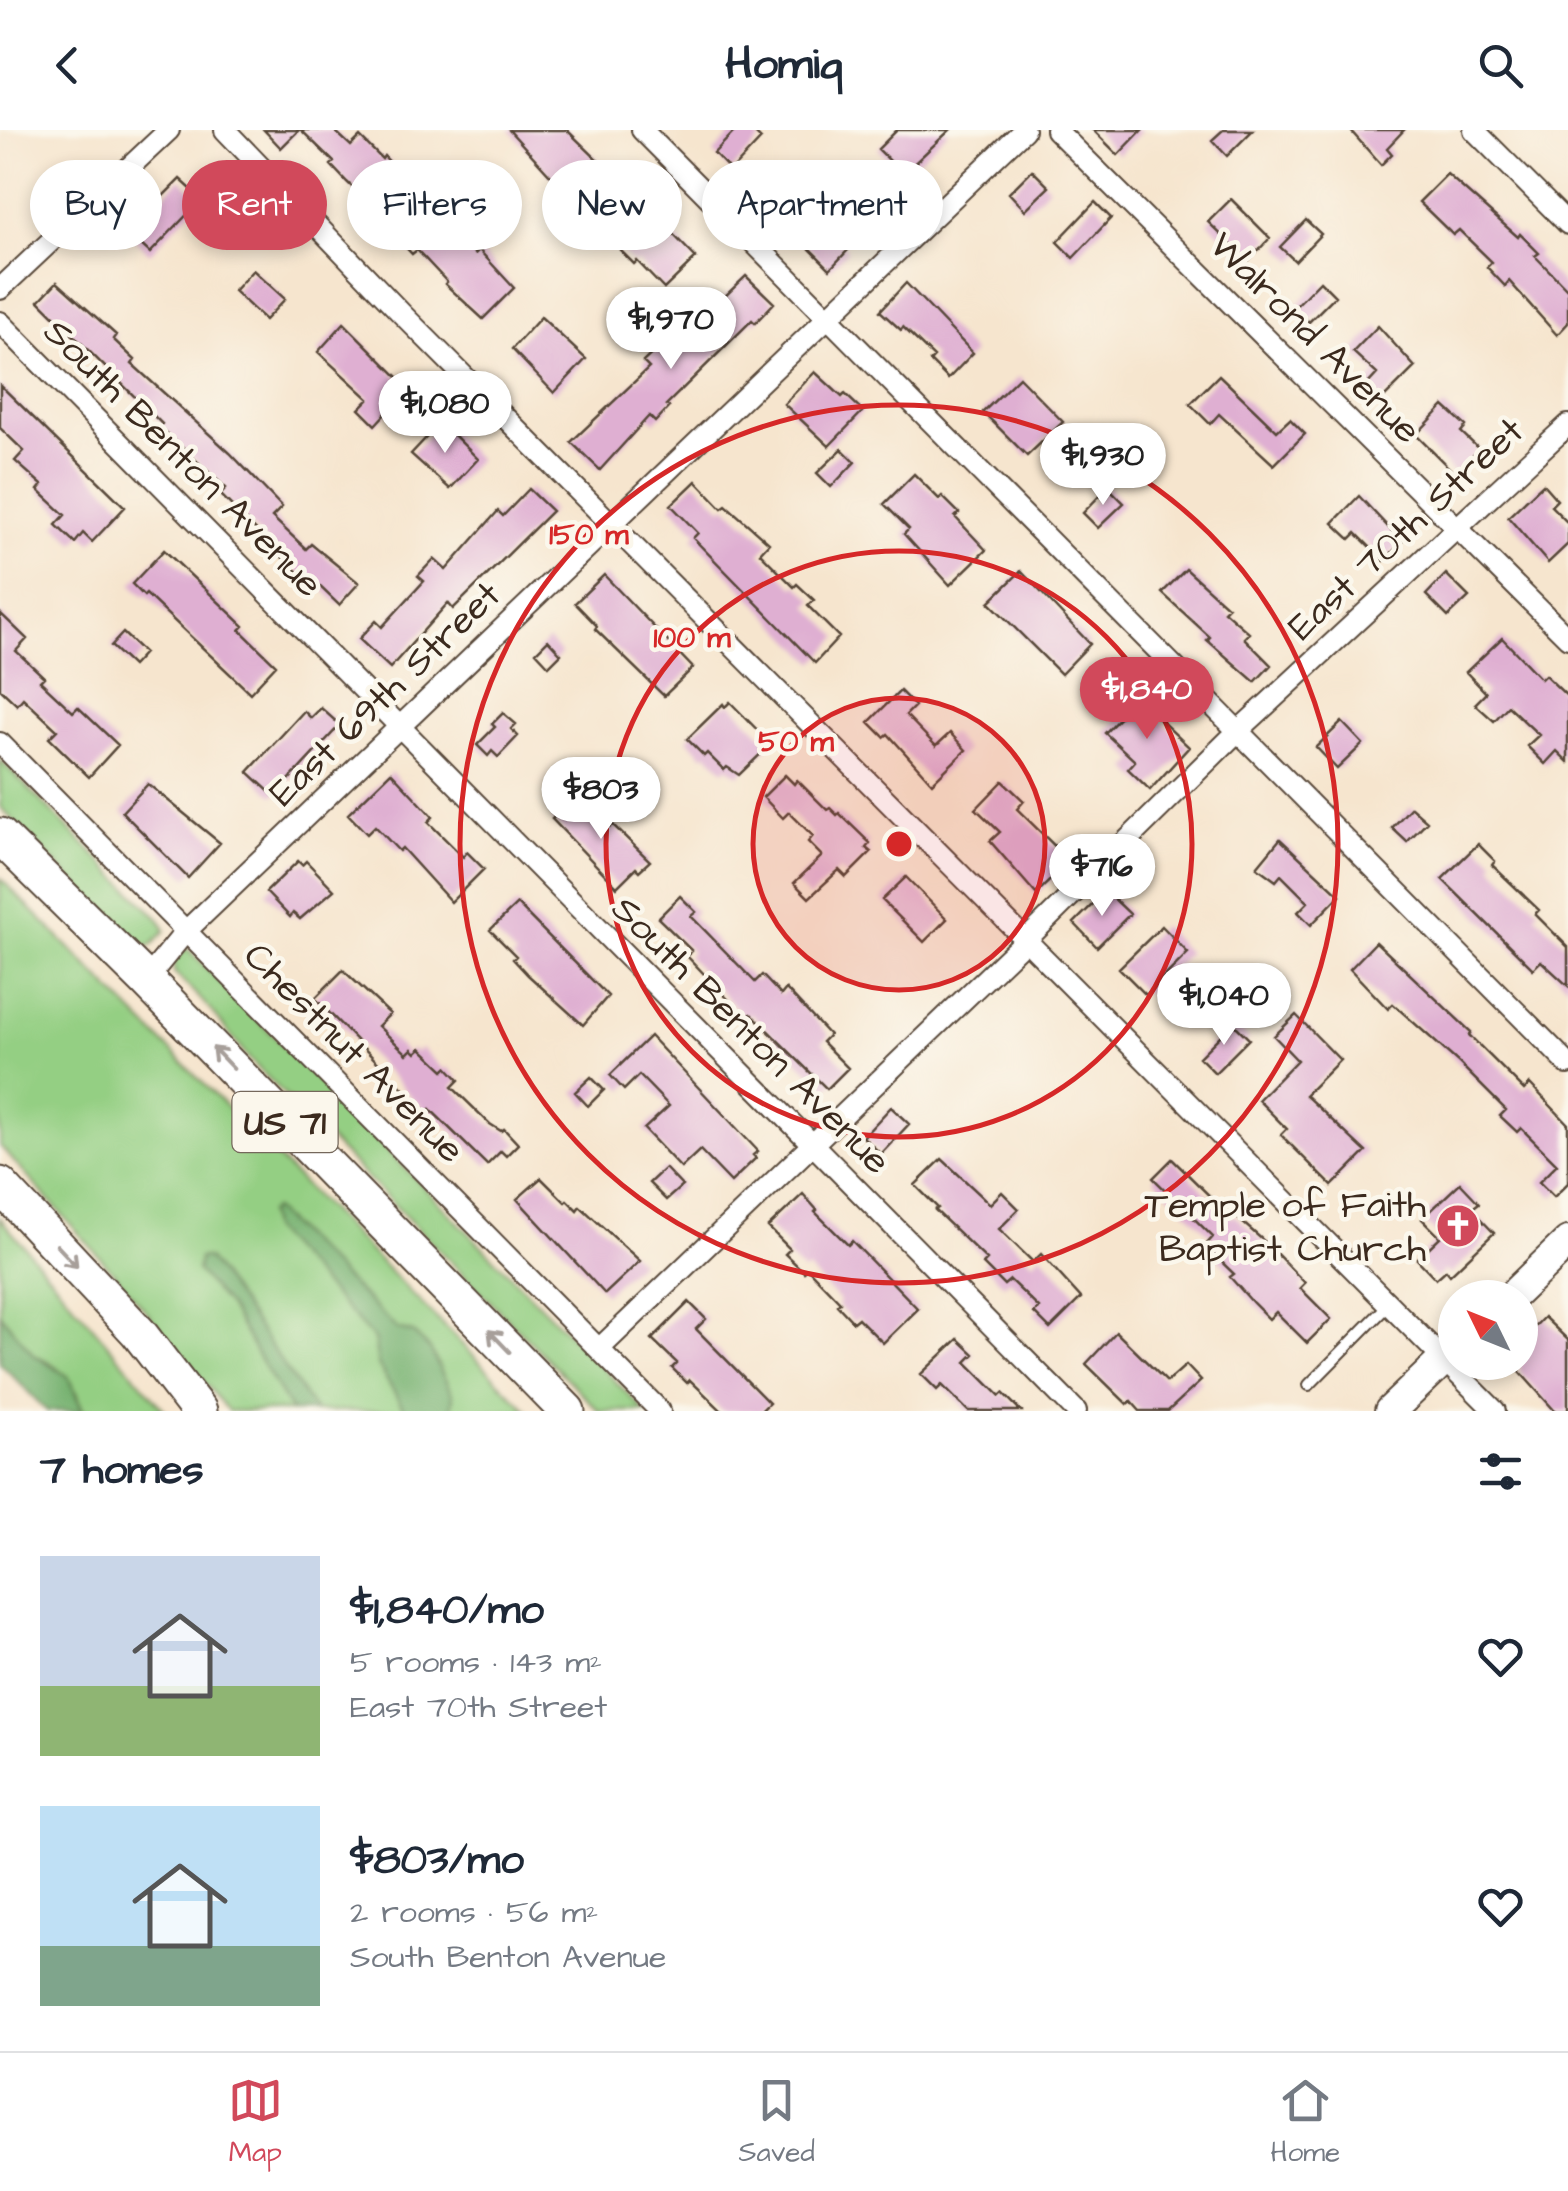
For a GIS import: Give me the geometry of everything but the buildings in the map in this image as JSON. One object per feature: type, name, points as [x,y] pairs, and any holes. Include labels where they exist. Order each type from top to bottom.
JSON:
[{"type":"highway","name":"US 71","points":[[0,836],[567,1411]]},
{"type":"highway","points":[[0,1185],[138,1332],[199,1411]]},
{"type":"main road","points":[[1529,1280],[1568,1242]]},
{"type":"main road","points":[[1390,1411],[1438,1366]]},
{"type":"street","points":[[0,289],[169,130]]},
{"type":"street","points":[[225,130],[403,314],[1389,1304],[1438,1345]]},
{"type":"street","points":[[642,130],[1568,1064]]},
{"type":"street","name":"East 69th Street","points":[[146,980],[186,930],[1024,130]]},
{"type":"street","name":"Walrond Avenue","points":[[1056,130],[1568,638]]},
{"type":"street","points":[[1474,130],[1568,224]]},
{"type":"street","name":"South Benton Avenue","points":[[0,322],[1076,1411]]},
{"type":"street","name":"East 70th Street","points":[[600,1348],[1238,731],[1568,425]]},
{"type":"street","name":"Chestnut Avenue","points":[[0,743],[660,1411]]},
{"type":"street","points":[[1470,1380],[1495,1411]]},
{"type":"lane","points":[[1309,1385],[1389,1304]]},
{"type":"green space","points":[[0,760],[161,921],[165,931],[151,946],[137,946],[0,807]]},
{"type":"green space","points":[[0,878],[528,1411],[228,1411],[117,1276],[0,1146]]},
{"type":"green space","points":[[186,949],[645,1411],[599,1411],[250,1060],[210,1009],[174,972],[174,959]]},
{"type":"green space","points":[[273,1209],[397,1329],[413,1333],[430,1349],[453,1396],[451,1411],[405,1411],[378,1365],[374,1339],[271,1229],[268,1213]]},
{"type":"green space","points":[[0,1218],[165,1411],[83,1411],[77,1392],[55,1366],[34,1355],[0,1314]]},
{"type":"green space","points":[[199,1258],[207,1258],[221,1276],[315,1411],[291,1411],[229,1307],[197,1271]]},
{"type":"green space","points":[[0,1314],[34,1355],[68,1376],[83,1411],[47,1411],[0,1363]]},
{"type":"place","name":"Temple of Faith Baptist Church","points":[[1458,1226]]}]
